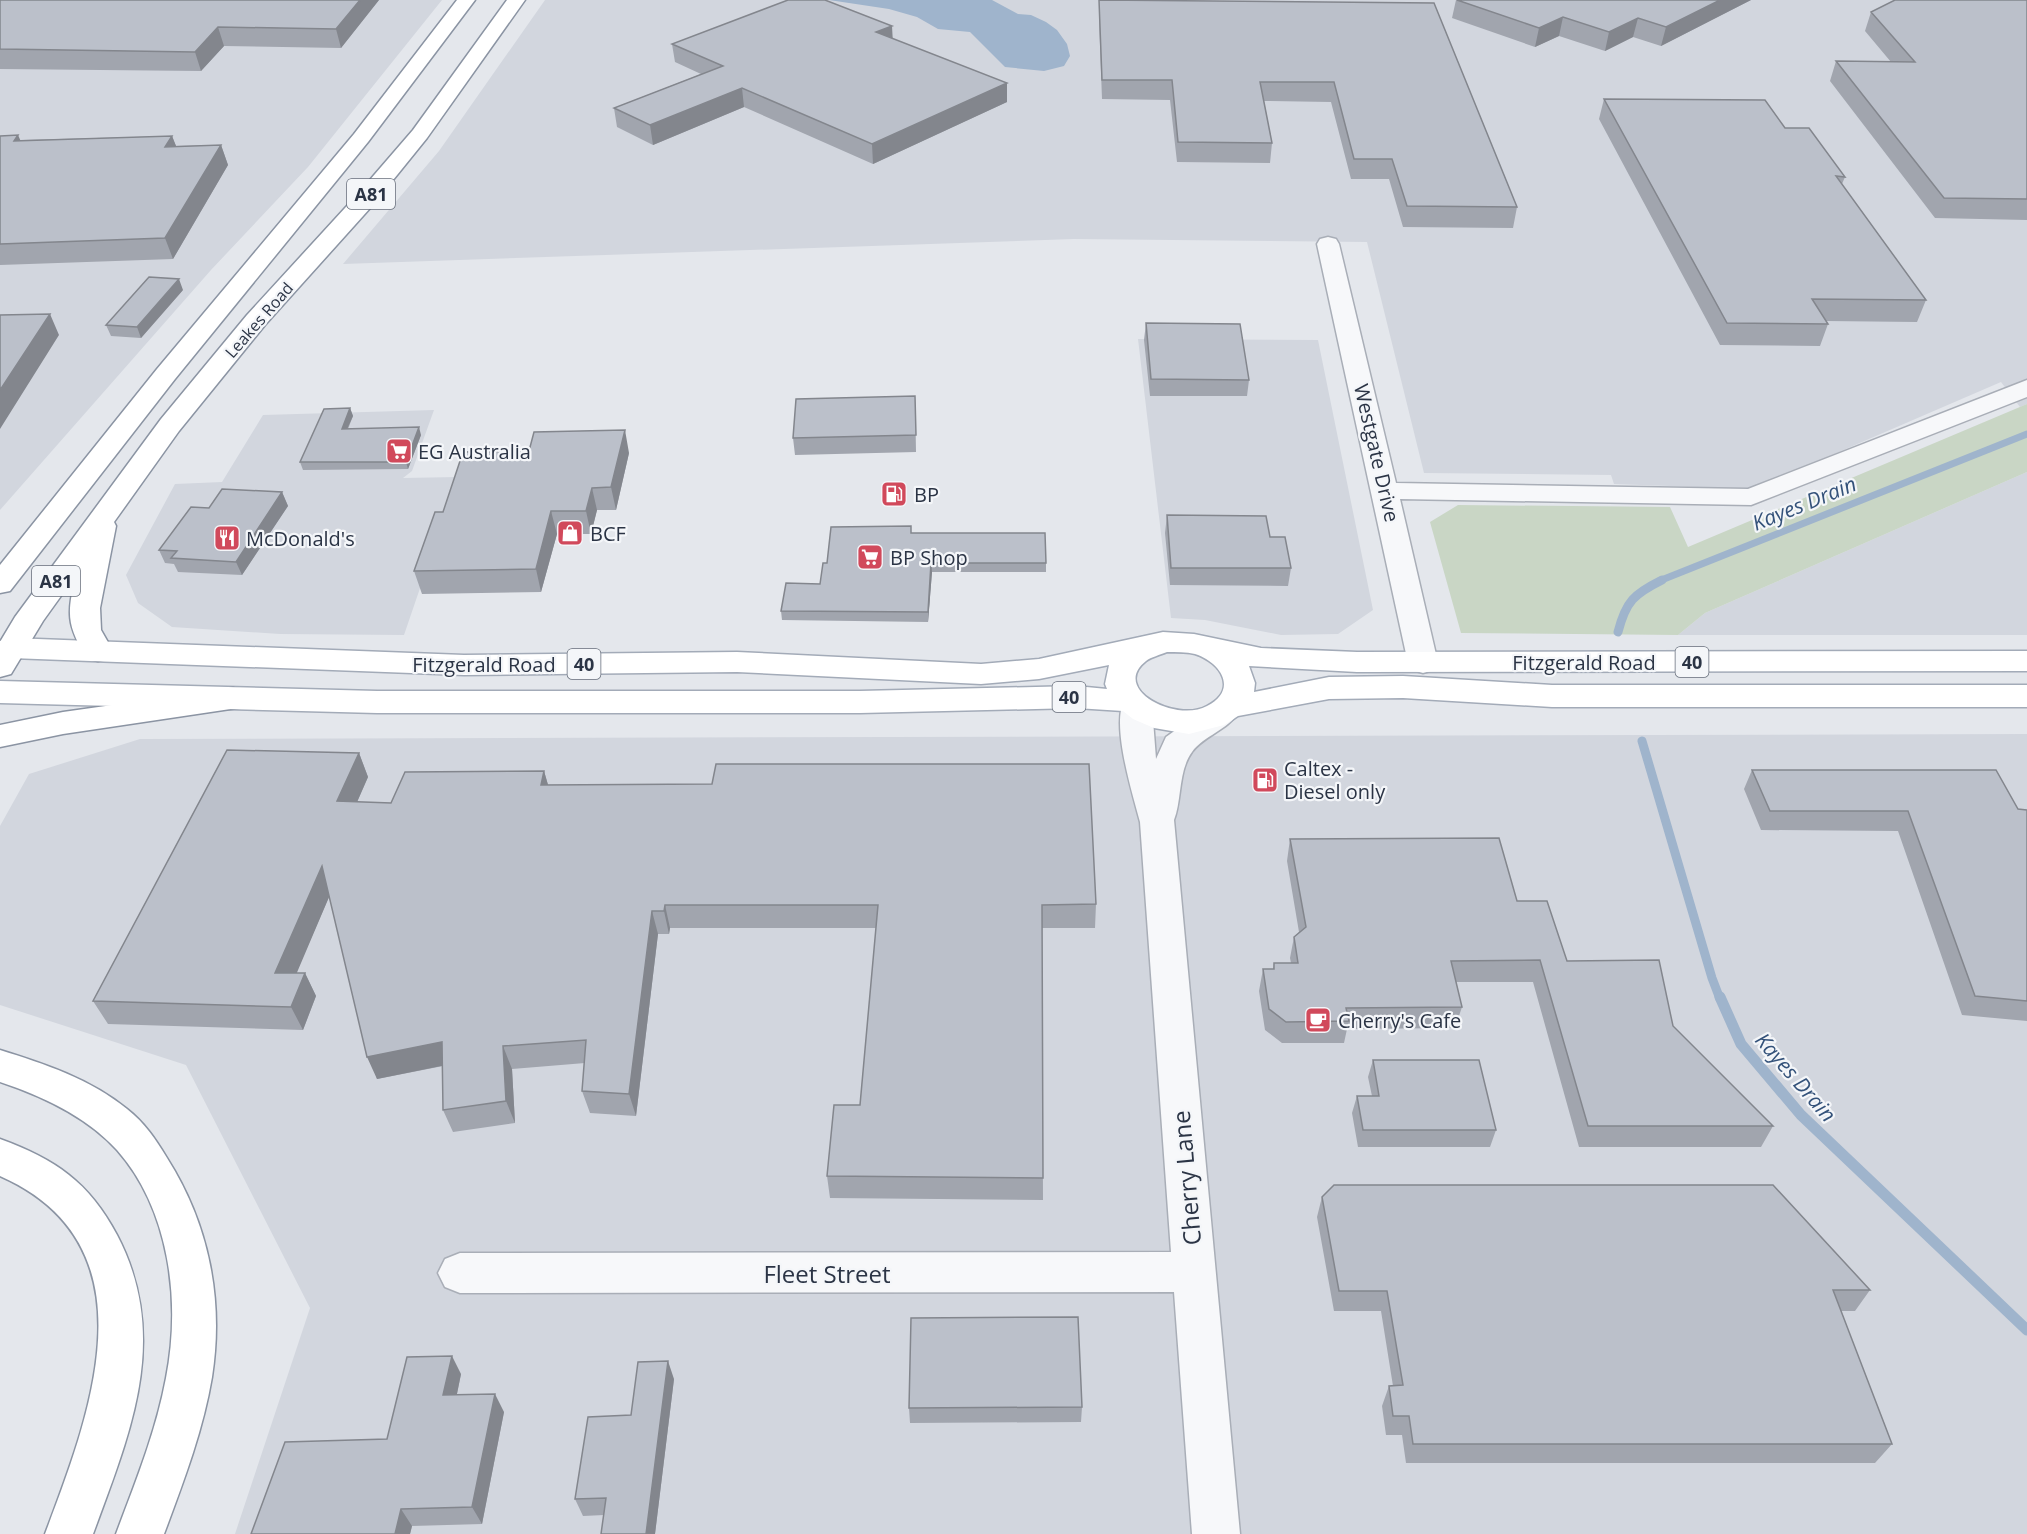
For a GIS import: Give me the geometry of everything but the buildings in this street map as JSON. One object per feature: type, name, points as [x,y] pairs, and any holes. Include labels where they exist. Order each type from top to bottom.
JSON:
[{"type":"main road","name":"Leakes Road","points":[[0,584],[166,374],[361,138],[466,0]]},
{"type":"main road","name":"Leakes Road","points":[[4,654],[171,425],[256,320],[364,201],[420,134],[516,0]]},
{"type":"main road","points":[[98,651],[85,629],[85,618],[87,593],[104,515]]},
{"type":"main road","name":"40","points":[[1162,642],[1180,642],[1198,644],[1214,650],[1227,659],[1236,670],[1240,682],[1238,694],[1227,709],[1207,719],[1179,722],[1151,716],[1132,704],[1122,689],[1120,677],[1123,665],[1146,647],[1162,642]]},
{"type":"main road","name":"Fitzgerald Road","points":[[4,654],[98,651],[346,663],[464,665],[737,662],[981,674],[1039,669],[1146,647]]},
{"type":"main road","name":"Fitzgerald Road","points":[[1214,650],[1261,658],[1423,663],[2027,661]]},
{"type":"main road","name":"Fitzgerald Road","points":[[1227,709],[1339,688],[1403,687],[1552,696],[2027,696]]},
{"type":"main road","name":"Fitzgerald Road","points":[[0,692],[233,699],[660,703],[1076,697],[1132,704]]},
{"type":"main road","points":[[0,736],[63,723],[233,699]]},
{"type":"main road","points":[[0,1066],[42,1078],[90,1104],[129,1135],[156,1175],[178,1217],[193,1274],[195,1322],[189,1376],[178,1428],[140,1534]]},
{"type":"main road","points":[[0,1157],[39,1175],[81,1212],[97,1236],[111,1266],[120,1300],[122,1338],[118,1384],[98,1454],[69,1534]]},
{"type":"street","name":"Westgate Drive","points":[[1328,244],[1386,491],[1423,663]]},
{"type":"street","points":[[1386,491],[1750,497],[2027,388]]},
{"type":"street","name":"Cherry Lane","points":[[1132,704],[1140,760],[1156,822],[1216,1534]]},
{"type":"street","name":"Cherry Lane","points":[[1156,822],[1167,774],[1178,745],[1227,709]]},
{"type":"street","name":"Fleet Street","points":[[460,1273],[1194,1272]]},
{"type":"shaded area","points":[[0,0],[442,0],[308,167],[211,270],[0,510]]},
{"type":"shaded area","points":[[545,0],[2027,0],[2027,404],[2020,407],[2001,382],[1753,489],[1614,484],[1611,475],[1424,473],[1367,242],[1074,239],[343,264],[439,151]]},
{"type":"shaded area","points":[[1138,339],[1318,340],[1373,610],[1338,634],[1281,635],[1205,620],[1171,618]]},
{"type":"shaded area","points":[[434,410],[412,471],[403,478],[458,477],[404,635],[280,634],[172,627],[138,603],[126,575],[175,484],[222,482],[263,415]]},
{"type":"shaded area","points":[[2027,472],[2027,635],[1678,635],[1705,613]]},
{"type":"shaded area","points":[[2027,734],[2027,1534],[235,1534],[310,1308],[186,1065],[0,1005],[0,826],[29,774],[140,739]]},
{"type":"green space","points":[[2027,404],[2027,472],[1705,613],[1678,635],[1461,633],[1430,522],[1458,505],[1670,507],[1688,547]]},
{"type":"water","points":[[829,0],[992,0],[1018,14],[1031,15],[1046,22],[1057,30],[1067,44],[1070,56],[1064,66],[1044,71],[1005,67],[970,32],[938,29],[917,17],[889,9]]},
{"type":"waterway","name":"Kayes Drain","points":[[1659,581],[2027,434]]},
{"type":"waterway","name":"Kayes Drain","points":[[1618,632],[1624,613],[1638,594],[1662,580]]},
{"type":"waterway","name":"Kayes Drain","points":[[1642,741],[1720,999]]},
{"type":"waterway","name":"Kayes Drain","points":[[1720,997],[1741,1044],[1801,1115],[2027,1330]]},
{"type":"place","name":"EG Australia","points":[[399,451]]},
{"type":"place","name":"BP","points":[[894,494]]},
{"type":"place","name":"BCF","points":[[570,533]]},
{"type":"place","name":"McDonald's","points":[[227,538]]},
{"type":"place","name":"BP Shop","points":[[870,557]]},
{"type":"place","name":"Caltex - Diesel only","points":[[1265,780]]},
{"type":"place","name":"Cherry's Cafe","points":[[1318,1020]]}]
